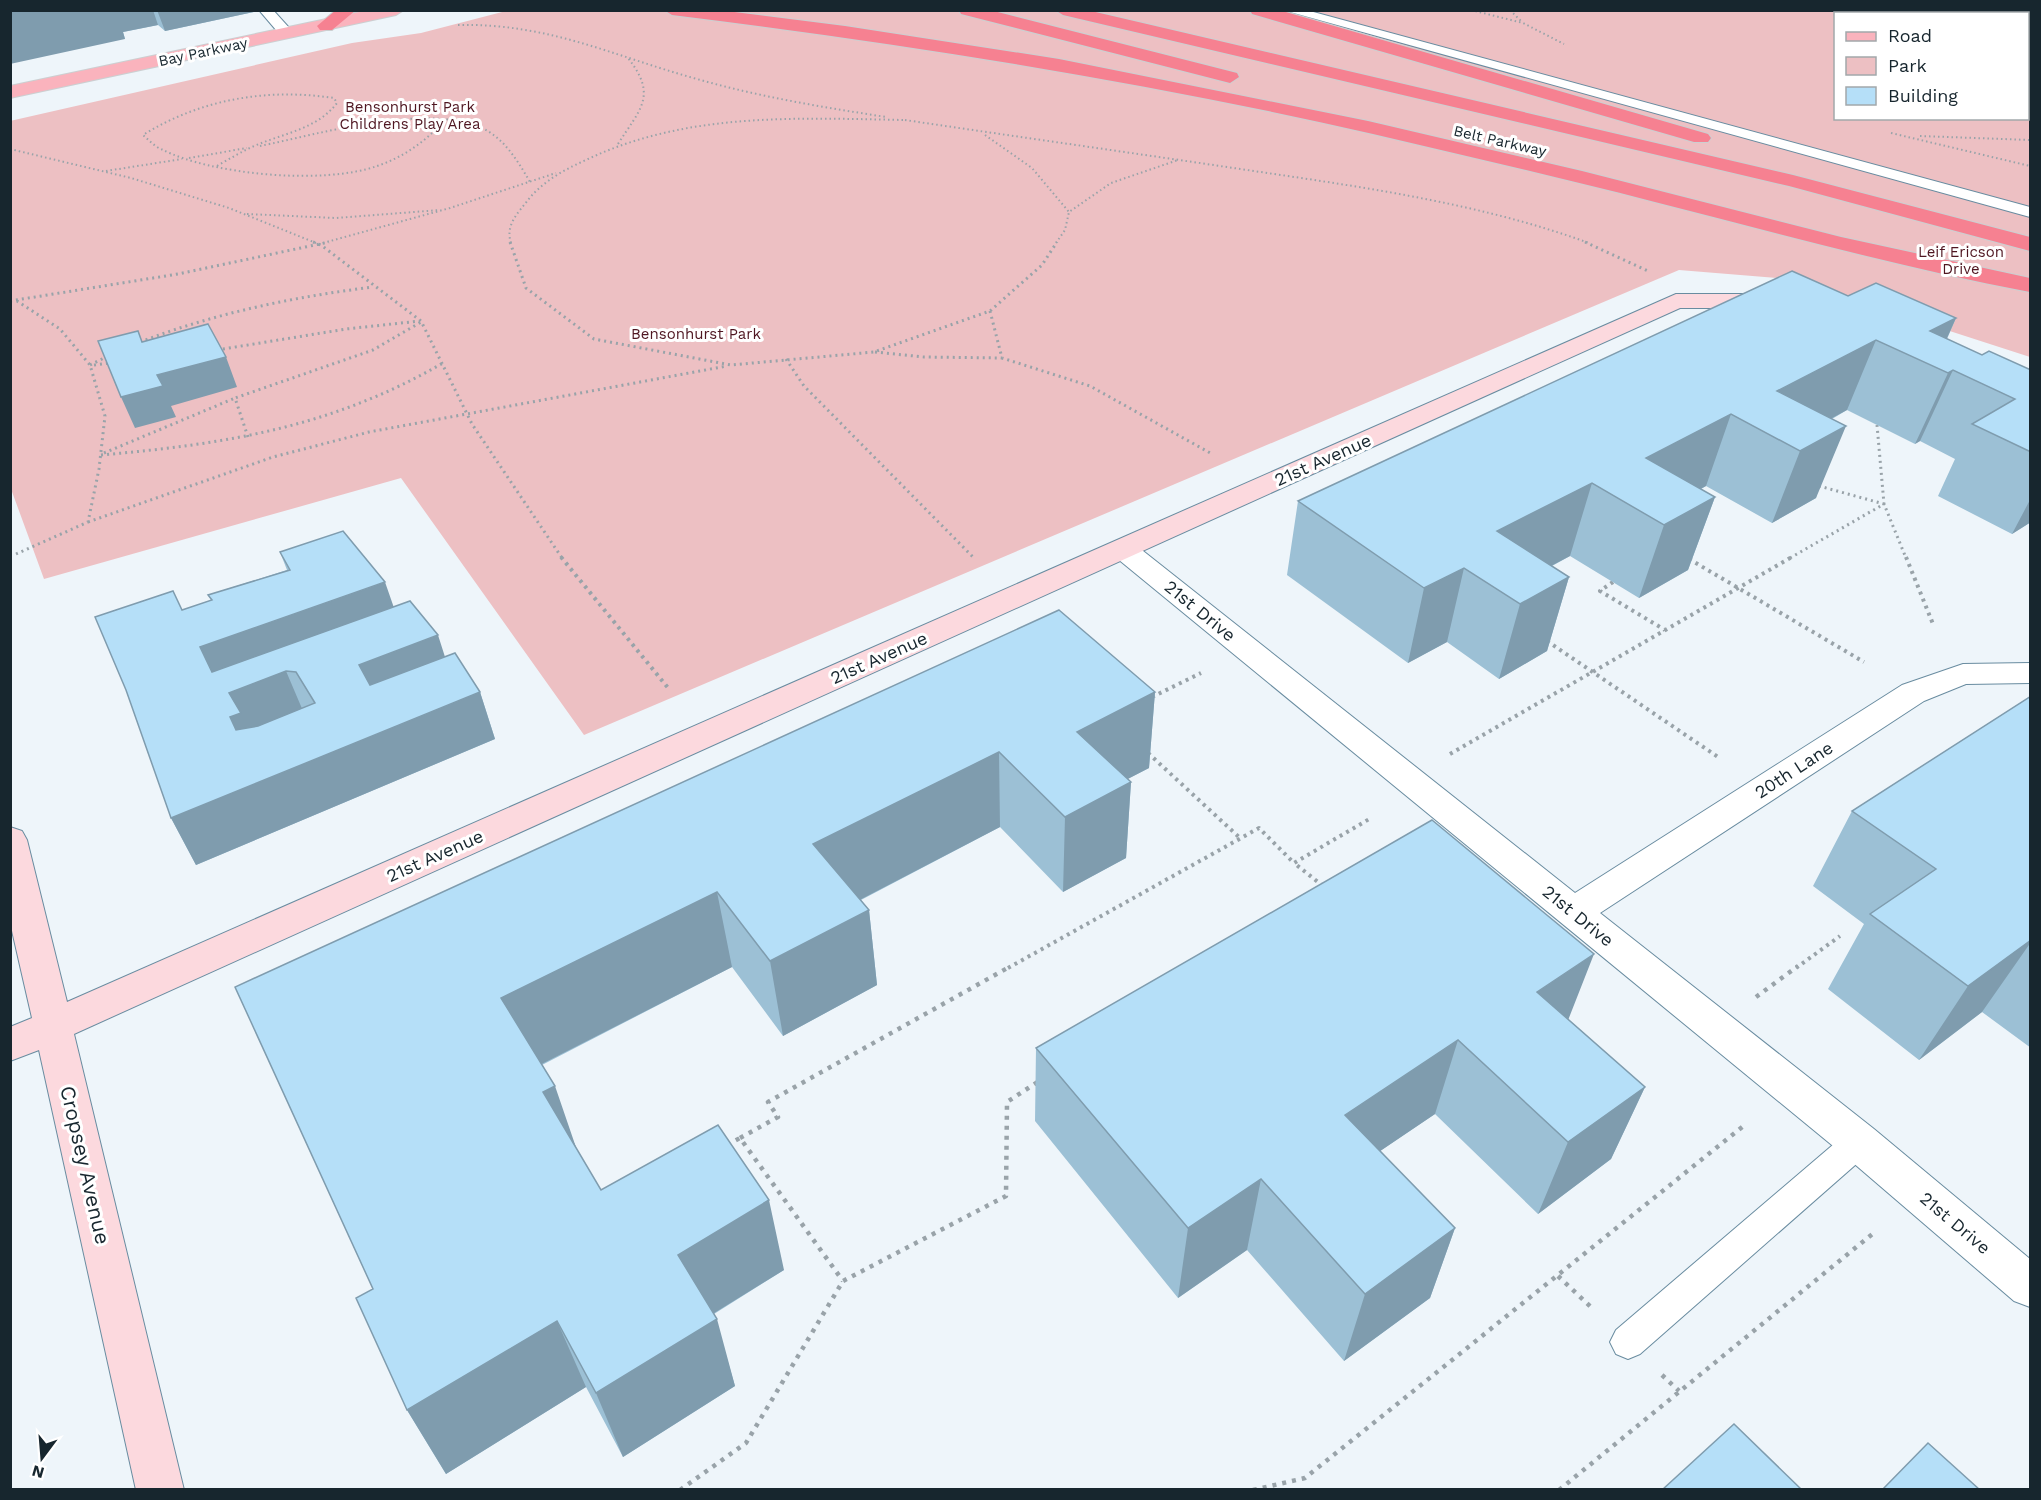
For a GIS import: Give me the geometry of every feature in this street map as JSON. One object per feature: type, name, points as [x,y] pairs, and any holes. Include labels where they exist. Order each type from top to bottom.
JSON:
[{"type":"highway","points":[[326,26],[348,10]]},
{"type":"highway","points":[[672,10],[845,31],[1059,65],[1195,92],[1368,127],[1582,177],[1840,243],[2031,283]]},
{"type":"highway","points":[[967,10],[1244,81]]},
{"type":"highway","name":"Belt Parkway","points":[[1063,10],[1793,181],[2031,244]]},
{"type":"highway","points":[[1257,10],[1812,170],[1999,235]]},
{"type":"highway","name":"Belt Parkway","points":[[1266,86],[1518,145],[1800,215],[2031,283]]},
{"type":"main road","name":"Bay Parkway","points":[[10,92],[396,10]]},
{"type":"street","name":"21st Avenue","points":[[10,1045],[1676,301],[1762,303]]},
{"type":"street","name":"21st Drive","points":[[1123,549],[1859,1142],[2031,1286]]},
{"type":"street","name":"20th Lane","points":[[1574,912],[1913,693],[1963,674],[2031,673]]},
{"type":"street","name":"Cropsey Avenue","points":[[10,840],[160,1490]]},
{"type":"lane","points":[[265,10],[287,34]]},
{"type":"lane","points":[[1288,10],[2031,212]]},
{"type":"lane","points":[[1628,1342],[1859,1142]]},
{"type":"path","points":[[1510,10],[1523,23]]},
{"type":"path","points":[[458,25],[495,24],[572,38],[627,58],[779,100],[981,133],[1351,186],[1442,202],[1539,225],[1594,245],[1651,273]]},
{"type":"path","points":[[618,145],[639,112],[647,85],[643,74],[627,58]]},
{"type":"path","points":[[217,166],[250,148],[321,118],[334,109],[337,103],[334,98],[304,93],[263,93],[177,116],[143,135],[147,142],[167,153],[185,158],[217,166],[304,176],[365,170],[405,154],[434,133],[445,120]]},
{"type":"path","points":[[10,301],[213,269],[321,245],[446,210],[560,172],[618,145],[663,132],[716,123],[786,118],[905,120]]},
{"type":"path","points":[[105,172],[250,148],[384,122],[445,120],[468,122],[484,128],[498,138],[513,154],[530,182]]},
{"type":"path","points":[[981,133],[1016,153],[1045,177],[1069,212]]},
{"type":"path","points":[[1911,136],[2031,140]]},
{"type":"path","points":[[10,149],[105,172],[243,214],[321,245],[421,321],[466,412],[566,564],[669,689]]},
{"type":"path","points":[[874,352],[990,311],[1042,265],[1065,230],[1069,212],[1111,183],[1137,172],[1179,160]]},
{"type":"path","points":[[560,172],[532,195],[511,222],[510,238],[526,288],[594,339],[731,365]]},
{"type":"path","points":[[243,214],[336,218],[446,210]]},
{"type":"path","points":[[132,345],[189,323],[291,297],[375,286]]},
{"type":"path","points":[[17,301],[60,329],[90,365],[105,416],[101,455],[88,522]]},
{"type":"path","points":[[990,311],[1002,358]]},
{"type":"path","points":[[211,351],[346,329],[421,321]]},
{"type":"path","points":[[101,455],[235,398],[373,350],[421,321]]},
{"type":"path","points":[[189,323],[194,333]]},
{"type":"path","points":[[16,554],[88,522],[273,457],[369,432],[466,412],[731,365],[786,359],[874,352],[924,357],[1002,358],[1090,386],[1212,454]]},
{"type":"path","points":[[90,365],[115,353]]},
{"type":"path","points":[[786,359],[804,386],[974,558]]},
{"type":"path","points":[[90,365],[112,363]]},
{"type":"path","points":[[101,455],[177,449],[248,437],[314,420],[359,405],[425,375],[442,363]]},
{"type":"path","points":[[235,398],[248,437]]},
{"type":"path","points":[[1877,425],[1884,504],[1933,624]]},
{"type":"path","points":[[1811,484],[1884,504]]},
{"type":"path","points":[[1446,757],[1884,504]]},
{"type":"path","points":[[1685,556],[1864,662]]},
{"type":"path","points":[[1612,582],[1600,591],[1666,630]]},
{"type":"path","points":[[1544,638],[1718,757]]},
{"type":"path","points":[[1141,702],[1201,673]]},
{"type":"path","points":[[1143,748],[1240,838]]},
{"type":"path","points":[[1294,862],[1371,818]]},
{"type":"path","points":[[721,1149],[778,1117],[768,1102],[1259,828],[1325,888]]},
{"type":"path","points":[[1756,997],[1840,936]]},
{"type":"path","points":[[680,1490],[746,1443],[843,1281],[1006,1196],[1007,1102],[1046,1077]]},
{"type":"path","points":[[1253,1490],[1305,1478],[1746,1124]]},
{"type":"path","points":[[740,1138],[843,1281]]},
{"type":"path","points":[[1558,1490],[1876,1231]]},
{"type":"green space","name":"Bensonhurst Park","points":[[506,11],[1971,11],[1975,12],[1834,12],[1834,120],[2029,120],[2030,34],[2030,357],[1789,279],[1679,270],[584,735],[401,478],[44,579],[11,489],[10,121],[352,43],[421,33]]},
{"type":"building","points":[[1792,271],[1848,296],[1876,283],[1956,318],[1930,331],[1982,355],[1989,351],[2031,370],[2031,452],[1972,424],[2015,399],[1953,370],[1948,373],[1876,340],[1777,391],[1846,426],[1800,451],[1731,414],[1646,458],[1715,497],[1664,525],[1592,483],[1497,531],[1569,577],[1520,604],[1464,568],[1424,588],[1298,501]]},
{"type":"building","points":[[208,324],[226,357],[157,375],[163,386],[121,397],[98,341],[138,331],[142,342]]},
{"type":"building","points":[[343,531],[385,582],[200,647],[212,672],[410,601],[438,635],[359,665],[370,685],[455,653],[480,692],[171,818],[126,690],[95,617],[173,591],[182,610],[212,600],[208,595],[290,570],[280,552]],"holes":[[[286,671],[296,672],[315,703],[258,726],[236,730],[230,717],[241,713],[229,693]]]},
{"type":"building","points":[[1059,610],[1155,692],[1077,732],[1131,782],[1065,817],[999,752],[813,844],[869,910],[770,961],[717,892],[501,998],[555,1086],[543,1092],[601,1190],[718,1125],[769,1200],[678,1255],[717,1319],[596,1393],[557,1321],[407,1410],[356,1298],[373,1289],[235,987]]},
{"type":"building","points":[[2031,696],[2031,940],[1968,986],[1870,914],[1936,869],[1852,811]]},
{"type":"building","points":[[1432,820],[1594,954],[1537,992],[1645,1087],[1568,1142],[1458,1040],[1345,1115],[1455,1228],[1365,1294],[1261,1179],[1188,1228],[1036,1048]]},
{"type":"building","points":[[1734,1424],[1802,1490],[1662,1490]]},
{"type":"building","points":[[1928,1443],[1980,1490],[1882,1490]]},
{"type":"park label","name":"Bensonhurst Park Childrens Play Area","points":[[410,116]]},
{"type":"park label","name":"Leif Ericson Drive","points":[[1961,260]]}]
